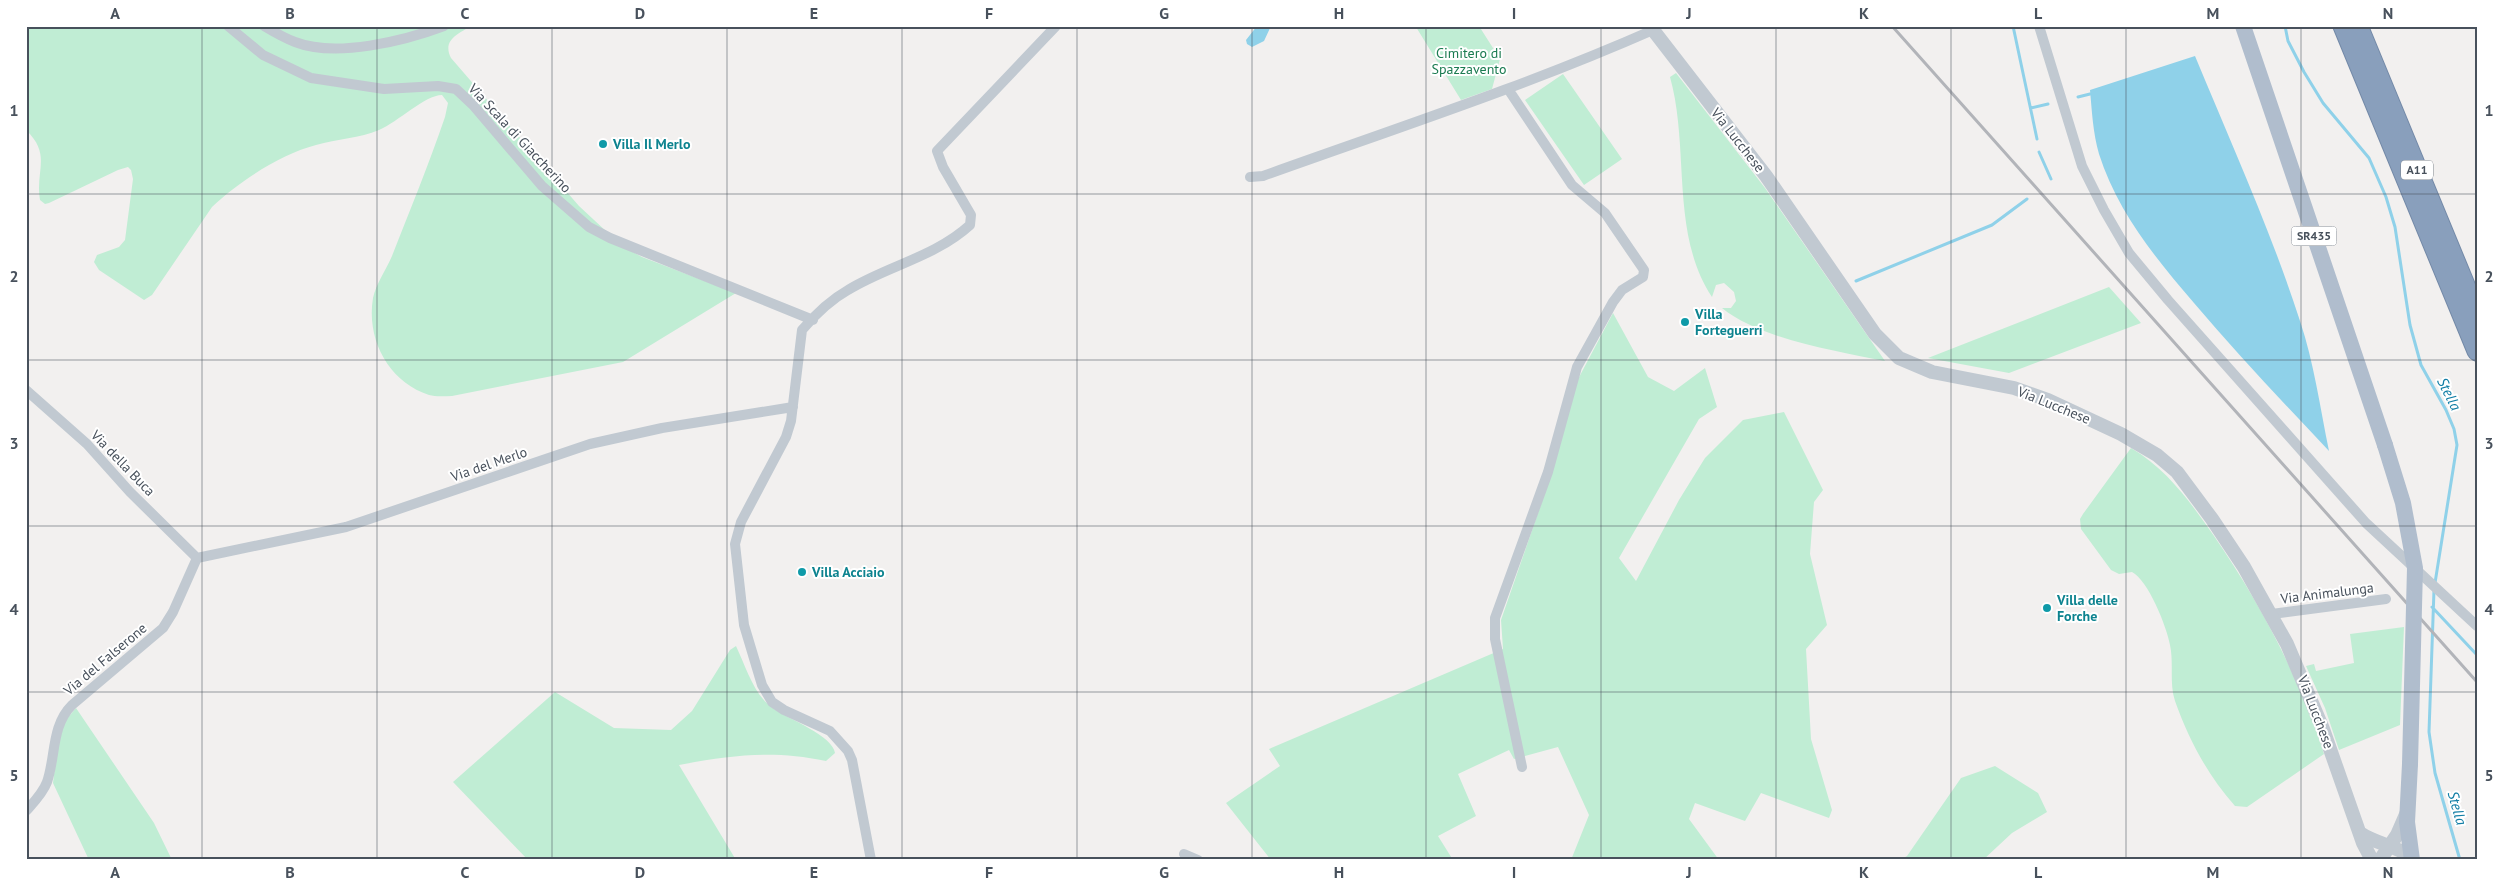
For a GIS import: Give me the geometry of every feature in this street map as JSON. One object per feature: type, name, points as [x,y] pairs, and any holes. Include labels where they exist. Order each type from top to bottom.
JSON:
[{"type":"highway","name":"A11","points":[[2343,26],[2477,351]]},
{"type":"highway","name":"A11","points":[[2358,26],[2477,314]]},
{"type":"main road","name":"SR435","points":[[2243,26],[2385,445],[2408,521],[2415,568],[2407,811],[2410,859]]},
{"type":"street","name":"Via Scala di Giaccherino","points":[[228,26],[262,55],[311,78],[393,90],[438,86],[456,89],[472,104],[542,186],[589,227],[610,238],[813,320]]},
{"type":"street","points":[[264,26],[296,43],[336,49],[400,39],[444,26]]},
{"type":"street","points":[[871,860],[852,760],[848,751],[830,731],[784,710],[772,702],[762,685],[744,625],[735,544],[741,522],[786,437],[792,407],[800,333],[848,290],[951,240],[970,225],[971,215],[943,167],[937,151],[1056,26]]},
{"type":"street","points":[[2040,26],[2082,166],[2104,210],[2129,253],[2168,300],[2366,523],[2477,626]]},
{"type":"street","points":[[1250,177],[1264,176],[1579,63],[1652,28]]},
{"type":"street","name":"Via Lucchese","points":[[1652,28],[1766,176],[1875,334],[1893,353],[1903,360],[1932,372],[2014,388],[2048,400],[2121,434],[2157,455],[2172,467],[2193,491],[2231,546],[2272,614],[2316,711],[2360,833],[2372,860]]},
{"type":"street","points":[[1508,89],[1572,185],[1605,212],[1644,270],[1640,280],[1627,286],[1613,302],[1577,367],[1548,472],[1495,618],[1495,639],[1522,767]]},
{"type":"street","name":"Via della Buca","points":[[26,390],[87,444],[130,492],[197,558]]},
{"type":"street","name":"Via del Merlo","points":[[197,558],[346,527],[590,444],[662,428],[792,407]]},
{"type":"street","name":"Via del Falserone","points":[[26,811],[46,784],[57,731],[63,714],[163,628],[173,612],[197,558]]},
{"type":"street","name":"Via Animalunga","points":[[2272,614],[2386,599]]},
{"type":"street","points":[[2380,860],[2397,835],[2407,811]]},
{"type":"street","points":[[2360,833],[2373,841],[2389,845],[2410,859]]},
{"type":"street","points":[[1184,854],[1198,860]]},
{"type":"green space","points":[[26,26],[471,26],[450,42],[448,47],[451,58],[579,206],[622,246],[642,257],[736,293],[623,362],[452,396],[432,396],[415,389],[392,370],[377,344],[373,329],[373,298],[392,256],[445,117],[448,103],[442,95],[428,99],[379,130],[303,149],[275,162],[247,179],[212,207],[152,295],[144,300],[99,270],[94,262],[97,255],[119,247],[125,240],[133,179],[131,170],[128,167],[49,203],[45,204],[40,200],[41,155],[34,139],[26,130]]},
{"type":"green space","name":"Cimitero di Spazzavento","points":[[1479,26],[1500,59],[1492,89],[1461,100],[1416,27]]},
{"type":"green space","points":[[1676,73],[1765,188],[1885,361],[1777,336],[1738,319],[1722,308],[1731,308],[1736,301],[1734,292],[1724,283],[1716,285],[1712,297],[1699,272],[1691,246],[1686,218],[1676,104],[1670,77]]},
{"type":"green space","points":[[1563,74],[1622,159],[1584,185],[1525,100]]},
{"type":"green space","points":[[2109,287],[2141,323],[2009,373],[1928,358]]},
{"type":"green space","points":[[1613,313],[1648,377],[1674,391],[1705,368],[1717,407],[1699,419],[1619,558],[1636,581],[1679,500],[1705,458],[1743,420],[1784,412],[1823,490],[1814,502],[1810,554],[1827,625],[1806,649],[1811,739],[1832,810],[1829,818],[1761,793],[1745,821],[1695,803],[1689,819],[1719,860],[1571,860],[1589,815],[1558,747],[1514,759],[1509,750],[1458,774],[1476,816],[1438,836],[1453,860],[1271,860],[1226,803],[1280,766],[1269,749],[1503,649],[1501,620],[1547,487],[1577,381]]},
{"type":"green space","points":[[2131,448],[2156,466],[2177,488],[2196,511],[2231,561],[2277,641],[2303,696],[2324,754],[2247,807],[2235,806],[2225,794],[2200,757],[2186,730],[2173,694],[2171,652],[2168,637],[2161,616],[2150,594],[2144,584],[2132,572],[2119,574],[2111,570],[2081,529],[2080,519],[2083,514]]},
{"type":"green space","points":[[2404,627],[2400,725],[2339,750],[2325,708],[2306,666],[2314,664],[2316,671],[2354,663],[2350,634]]},
{"type":"green space","points":[[736,646],[761,697],[774,709],[827,740],[835,753],[826,761],[788,756],[752,755],[679,765],[736,860],[528,860],[453,782],[555,692],[614,728],[671,730],[692,711],[730,650]]},
{"type":"green space","points":[[76,708],[154,823],[172,860],[89,860],[53,783],[58,742],[65,721]]},
{"type":"green space","points":[[1995,766],[2038,793],[2047,812],[2012,833],[1983,860],[1900,860],[1907,856],[1961,778]]},
{"type":"water","points":[[1257,26],[1271,26],[1264,41],[1252,47],[1247,44],[1246,40]]},
{"type":"water","points":[[2195,56],[2250,187],[2289,287],[2309,353],[2329,451],[2227,341],[2152,252],[2116,195],[2099,154],[2094,130],[2090,90]]},
{"type":"waterway","points":[[2013,26],[2037,139]]},
{"type":"waterway","name":"Stella","points":[[2285,26],[2288,41],[2304,72],[2323,103],[2369,158],[2386,197],[2395,227],[2410,325],[2421,365],[2446,410],[2454,429],[2457,445],[2435,583]]},
{"type":"waterway","points":[[2078,97],[2090,94]]},
{"type":"waterway","points":[[2031,108],[2048,104]]},
{"type":"waterway","points":[[2039,152],[2051,179]]},
{"type":"waterway","points":[[1856,281],[1992,225],[2027,199]]},
{"type":"waterway","name":"Stella","points":[[2434,590],[2429,732],[2435,773],[2460,860]]},
{"type":"waterway","points":[[2432,607],[2477,655]]},
{"type":"railway","points":[[1892,26],[2477,682]]},
{"type":"place","name":"Villa Il Merlo","points":[[603,144]]},
{"type":"place","name":"Villa Forteguerri","points":[[1685,322]]},
{"type":"place","name":"Villa Acciaio","points":[[802,572]]},
{"type":"place","name":"Villa delle Forche","points":[[2047,608]]}]
